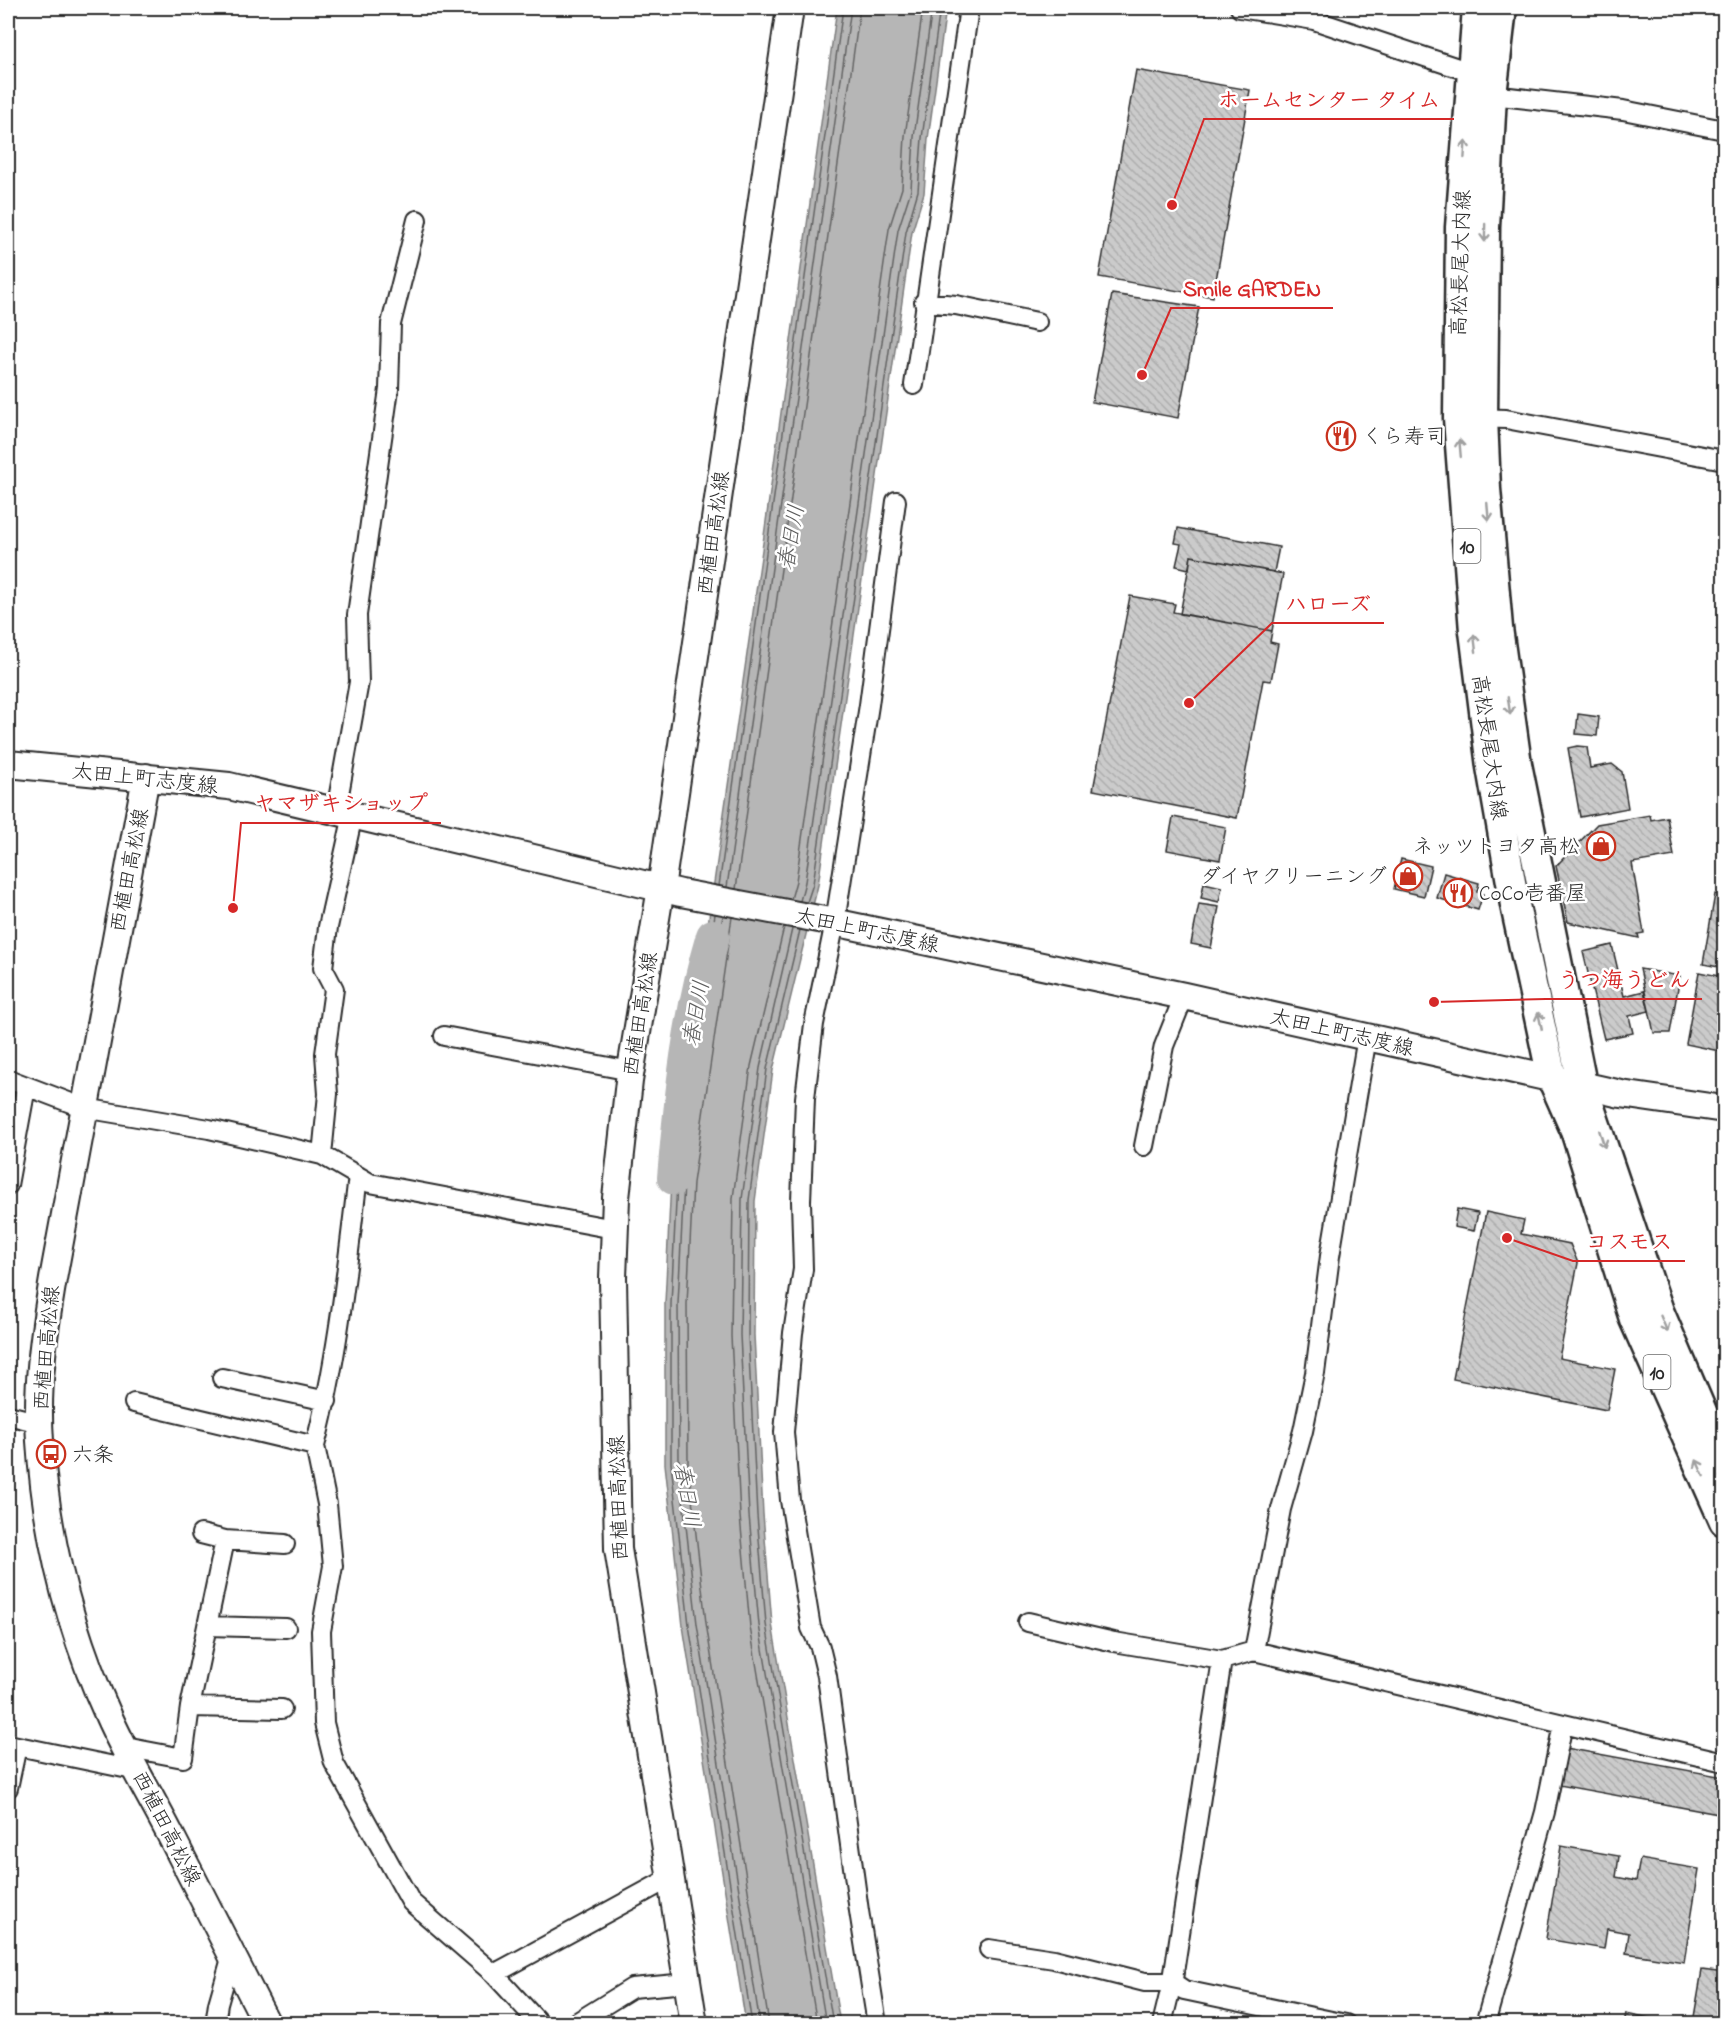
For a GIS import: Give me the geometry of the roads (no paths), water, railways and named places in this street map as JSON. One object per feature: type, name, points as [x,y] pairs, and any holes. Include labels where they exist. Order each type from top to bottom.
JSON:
[{"type":"main road","name":"西植田高松線","points":[[694,2024],[618,1549],[613,1278],[615,1229],[631,1071],[671,891],[790,8]]},
{"type":"main road","name":"高松長尾大内線","points":[[1477,8],[1470,72],[1460,227],[1470,418],[1474,631],[1491,767],[1515,906],[1552,1078],[1575,1130],[1634,1318],[1725,1521]]},
{"type":"main road","name":"高松長尾大内線","points":[[1502,8],[1492,95],[1485,227],[1470,418],[1486,489],[1498,628],[1517,764],[1582,1084],[1659,1311],[1725,1462]]},
{"type":"main road","name":"太田上町志度線","points":[[8,764],[229,786],[671,891],[830,921],[1184,996],[1639,1098],[1725,1109]]},
{"type":"main road","name":"西植田高松線","points":[[146,777],[44,1332],[40,1423],[50,1525],[63,1589],[101,1698],[267,2024]]},
{"type":"street","points":[[914,385],[924,302],[935,245],[969,8]]},
{"type":"street","points":[[1240,8],[1314,20],[1470,72],[1492,95],[1623,110],[1725,130]]},
{"type":"street","points":[[322,1155],[328,1094],[325,1053],[334,988],[323,968],[359,682],[357,615],[389,389],[391,324],[417,220]]},
{"type":"street","points":[[924,302],[956,305],[1037,322]]},
{"type":"street","points":[[1470,418],[1506,419],[1725,460]]},
{"type":"street","points":[[877,2024],[827,1676],[820,1647],[811,1628],[790,1500],[784,1432],[793,1334],[803,1269],[801,1201],[806,1098],[814,1024],[869,705],[896,501]]},
{"type":"street","points":[[1144,1146],[1164,1046],[1184,996]]},
{"type":"street","points":[[444,1036],[631,1071]]},
{"type":"street","points":[[1254,1652],[1281,1509],[1303,1431],[1315,1372],[1330,1256],[1367,1037]]},
{"type":"street","points":[[8,1079],[26,1088],[84,1108],[209,1129],[322,1155],[370,1183],[615,1229]]},
{"type":"street","points":[[8,1185],[13,1122],[26,1088]]},
{"type":"street","points":[[358,1176],[339,1331],[327,1401],[315,1446],[327,1504],[333,1566],[321,1631],[324,1723],[334,1763],[411,1902],[494,1974],[540,2024]]},
{"type":"street","points":[[222,1378],[327,1401]]},
{"type":"street","points":[[134,1403],[315,1446]]},
{"type":"street","points":[[8,1417],[8,1415],[40,1423]]},
{"type":"street","points":[[201,1534],[225,1540],[285,1544]]},
{"type":"street","points":[[125,1746],[183,1758],[190,1707],[225,1540]]},
{"type":"street","points":[[1028,1622],[1114,1642],[1222,1660],[1254,1652],[1725,1762]]},
{"type":"street","points":[[207,1626],[286,1628]]},
{"type":"street","points":[[1162,2024],[1173,1982],[1222,1660]]},
{"type":"street","points":[[190,1707],[282,1709]]},
{"type":"street","points":[[1485,2024],[1545,1812],[1563,1724]]},
{"type":"street","points":[[8,1788],[12,1745],[138,1771]]},
{"type":"street","points":[[494,1974],[670,1878]]},
{"type":"street","points":[[989,1949],[1054,1959],[1145,1982],[1173,1982],[1184,1990],[1346,2024]]},
{"type":"street","points":[[215,2024],[218,2004],[232,1955]]},
{"type":"street","points":[[574,2024],[632,1988],[687,1983]]},
{"type":"water","points":[[837,8],[946,8],[928,139],[924,193],[912,232],[818,885],[773,1070],[755,1201],[754,1335],[763,1514],[772,1624],[840,2023],[746,2024],[683,1626],[665,1464],[665,1303],[671,1181]]},
{"type":"waterway","name":"春日川","points":[[674,1178],[683,1086],[692,1026],[713,936]]},
{"type":"place","name":"ホームセンター タイム","points":[[1172,205]]},
{"type":"place","name":"Smile GARDEN","points":[[1142,375]]},
{"type":"place","name":"くら寿司","points":[[1341,436]]},
{"type":"place","name":"ハローズ","points":[[1189,703]]},
{"type":"place","name":"ネッツトヨタ高松","points":[[1601,846]]},
{"type":"place","name":"ダイヤクリーニング","points":[[1408,876]]},
{"type":"place","name":"CoCo壱番屋","points":[[1458,893]]},
{"type":"place","name":"ヤマザキショップ","points":[[233,908]]},
{"type":"place","name":"うつ海うどん","points":[[1434,1002]]},
{"type":"place","name":"コスモス","points":[[1507,1238]]},
{"type":"place","name":"六条","points":[[51,1454]]}]
